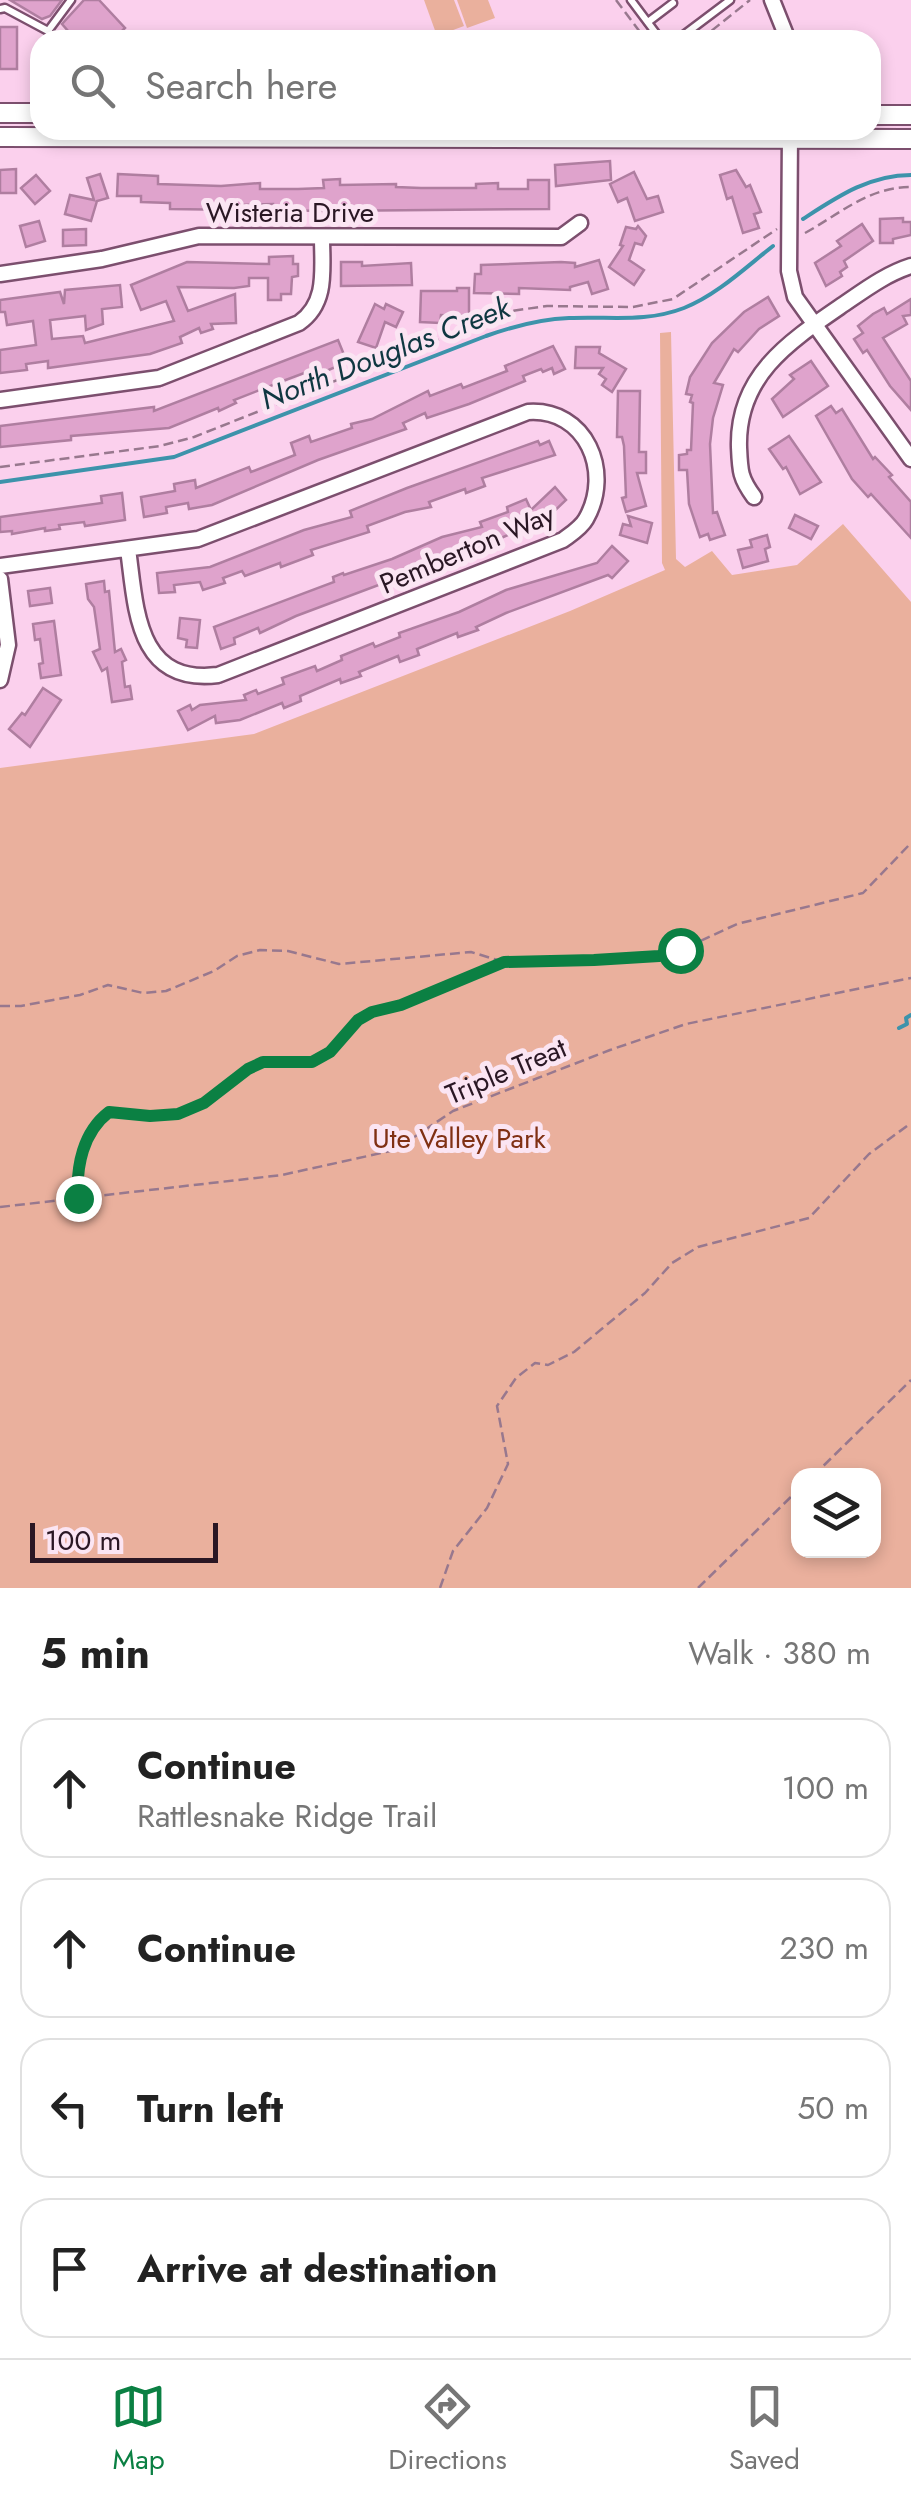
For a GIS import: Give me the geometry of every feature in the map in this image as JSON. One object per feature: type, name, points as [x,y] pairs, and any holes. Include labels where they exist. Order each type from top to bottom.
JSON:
[{"type":"main road","points":[[0,113],[30,113]]},
{"type":"main road","points":[[881,115],[911,115]]},
{"type":"main road","points":[[0,137],[30,137]]},
{"type":"main road","points":[[881,138],[911,139]]},
{"type":"street","points":[[772,0],[784,30]]},
{"type":"street","points":[[790,140],[790,284],[813,325],[911,459]]},
{"type":"street","name":"Wisteria Drive","points":[[0,274],[130,254],[199,236],[561,236],[580,223]]},
{"type":"street","points":[[126,234],[130,254]]},
{"type":"street","points":[[0,400],[159,378],[299,323],[320,298],[322,237]]},
{"type":"street","points":[[442,237],[442,255]]},
{"type":"street","points":[[754,497],[741,479],[739,437],[746,396],[755,378],[780,349],[813,325],[887,275],[911,266]]},
{"type":"street","name":"Pemberton Way","points":[[0,566],[213,535],[514,415],[542,411],[573,413],[592,449],[594,491],[589,523],[575,532],[546,548],[233,670],[192,676],[164,670],[140,629],[128,549]]},
{"type":"street","points":[[0,580],[8,645],[1,686]]},
{"type":"lane","points":[[49,30],[71,0]]},
{"type":"lane","points":[[631,0],[656,30]]},
{"type":"lane","points":[[690,30],[730,0]]},
{"type":"lane","points":[[648,22],[673,3]]},
{"type":"lane","points":[[0,9],[46,30]]},
{"type":"path","points":[[616,0],[638,30]]},
{"type":"path","points":[[712,30],[750,0]]},
{"type":"path","points":[[799,233],[806,233],[874,192],[911,187]]},
{"type":"path","points":[[0,467],[194,438],[511,311],[547,306],[633,307],[673,299],[782,227]]},
{"type":"path","points":[[0,1006],[80,995],[108,985],[142,993],[166,991],[238,956],[260,950],[340,964],[471,952],[504,962],[659,956],[737,924],[863,893],[911,843]]},
{"type":"path","points":[[78,1198],[76,1174],[80,1157],[96,1122],[109,1112],[178,1114],[204,1103],[263,1062],[312,1062],[330,1052],[358,1020],[372,1012],[401,1005],[504,962]]},
{"type":"path","name":"Triple Treat","points":[[0,1207],[282,1175],[395,1150],[454,1111],[686,1024],[911,978]]},
{"type":"path","points":[[440,1588],[453,1551],[487,1508],[508,1464],[497,1406],[516,1378],[534,1363],[548,1365],[574,1352],[672,1263],[698,1246],[809,1218],[869,1154],[911,1124]]},
{"type":"path","points":[[822,1468],[911,1380]]},
{"type":"path","points":[[698,1588],[791,1497]]},
{"type":"green space","points":[[424,0],[454,0],[464,26],[435,30]]},
{"type":"green space","points":[[457,0],[488,0],[495,18],[467,28]]},
{"type":"green space","name":"Ute Valley Park","points":[[671,332],[676,559],[685,567],[712,551],[732,575],[797,565],[843,524],[911,602],[911,1588],[0,1588],[0,768],[254,734],[570,611],[665,570],[660,333]]},
{"type":"building","points":[[10,0],[62,0],[50,16],[42,19]]},
{"type":"building","points":[[84,0],[99,0],[125,28],[67,30],[62,24]]},
{"type":"building","points":[[0,27],[17,27],[17,69],[0,69]]},
{"type":"building","points":[[610,161],[611,180],[556,186],[555,165]]},
{"type":"building","points":[[16,169],[16,193],[0,193],[0,170]]},
{"type":"building","points":[[736,170],[746,187],[750,185],[761,212],[754,214],[759,228],[743,233],[732,197],[727,199],[720,175]]},
{"type":"building","points":[[634,172],[647,199],[658,196],[663,212],[635,221],[627,198],[618,202],[610,184]]},
{"type":"building","points":[[100,174],[108,198],[97,201],[91,221],[65,214],[70,195],[94,200],[87,178]]},
{"type":"building","points":[[118,174],[158,176],[158,184],[260,183],[260,189],[324,188],[323,180],[340,179],[340,185],[476,188],[476,184],[498,183],[498,189],[528,189],[528,180],[549,180],[549,209],[324,211],[273,210],[273,204],[242,205],[242,210],[170,209],[170,203],[141,202],[141,196],[117,196]]},
{"type":"building","points":[[36,175],[50,191],[35,204],[21,188]]},
{"type":"building","points":[[903,218],[903,222],[911,222],[911,235],[893,239],[893,243],[880,243],[880,219]]},
{"type":"building","points":[[39,221],[45,241],[26,247],[20,226]]},
{"type":"building","points":[[862,224],[873,241],[844,261],[847,267],[840,272],[842,276],[826,286],[815,263],[841,246],[837,241]]},
{"type":"building","points":[[638,226],[646,236],[642,245],[635,243],[629,260],[644,270],[634,285],[609,267],[623,246],[620,245],[626,227]]},
{"type":"building","points":[[86,229],[86,245],[63,246],[63,230]]},
{"type":"building","points":[[293,256],[298,276],[292,277],[291,294],[281,294],[281,300],[268,300],[268,278],[249,278],[249,286],[234,288],[178,287],[188,311],[235,294],[236,323],[211,324],[213,329],[201,333],[199,328],[180,337],[182,343],[150,354],[48,368],[48,361],[26,364],[27,370],[0,373],[0,350],[36,345],[33,321],[7,325],[5,312],[0,312],[0,300],[60,292],[64,304],[65,290],[120,285],[122,307],[102,309],[103,324],[86,330],[85,316],[50,320],[52,339],[83,336],[85,343],[174,321],[166,301],[141,310],[131,285],[187,262],[269,264],[269,257]]},
{"type":"building","points":[[599,260],[608,289],[592,294],[588,282],[570,290],[519,288],[519,294],[474,293],[475,274],[481,274],[481,265],[561,262],[575,263],[575,267]]},
{"type":"building","points":[[341,262],[362,262],[362,266],[411,263],[412,285],[341,286]]},
{"type":"building","points":[[469,288],[469,316],[441,315],[440,323],[420,322],[421,291]]},
{"type":"building","points":[[768,297],[779,316],[759,329],[738,352],[734,349],[714,383],[723,385],[710,444],[713,513],[717,512],[725,535],[710,540],[708,534],[700,537],[689,504],[687,470],[679,470],[679,455],[691,450],[693,403],[692,395],[686,394],[690,377],[712,343],[744,312]]},
{"type":"building","points":[[911,299],[911,315],[903,316],[907,324],[883,338],[911,381],[911,410],[867,350],[863,353],[854,339],[863,333],[858,326],[873,314],[884,308],[887,314]]},
{"type":"building","points":[[375,304],[384,309],[386,304],[403,312],[396,327],[385,322],[376,348],[358,342]]},
{"type":"building","points":[[338,340],[347,362],[315,376],[312,370],[234,400],[236,403],[219,411],[218,408],[169,428],[0,447],[0,426],[154,407],[154,411]]},
{"type":"building","points":[[553,346],[565,369],[554,374],[552,368],[543,372],[541,369],[523,376],[525,381],[469,404],[427,418],[425,413],[403,423],[406,429],[318,460],[212,505],[189,509],[188,503],[166,507],[167,513],[144,517],[141,497],[175,491],[174,484],[195,480],[196,488],[249,467],[251,472],[295,455],[291,443],[309,436],[311,442],[352,428],[351,424],[372,419],[428,391],[430,396],[461,384],[463,388],[507,371],[505,366]]},
{"type":"building","points":[[576,347],[600,347],[599,353],[626,369],[612,392],[602,385],[606,379],[599,374],[603,368],[575,368]]},
{"type":"building","points":[[811,361],[828,386],[783,417],[772,399],[794,379],[790,375]]},
{"type":"building","points":[[618,391],[640,391],[639,452],[646,452],[646,473],[637,473],[646,506],[626,512],[622,498],[626,497],[624,446],[622,437],[617,437]]},
{"type":"building","points":[[831,406],[836,413],[842,409],[873,459],[892,475],[889,477],[911,502],[911,538],[852,479],[816,416]]},
{"type":"building","points":[[789,436],[821,482],[800,494],[786,467],[783,469],[769,449]]},
{"type":"building","points":[[538,441],[540,445],[549,441],[555,455],[482,478],[485,486],[466,493],[465,489],[429,502],[431,507],[367,526],[369,532],[311,550],[313,555],[245,576],[242,571],[223,578],[225,583],[203,590],[200,582],[174,585],[175,592],[159,593],[157,573],[210,567],[304,530],[352,517],[350,511]]},
{"type":"building","points":[[555,487],[566,500],[547,518],[383,580],[384,583],[260,633],[258,628],[234,638],[235,644],[221,649],[214,627],[334,582],[333,577],[343,573],[392,559],[442,537],[482,527],[480,522],[508,512],[507,507],[526,499],[531,510]]},
{"type":"building","points":[[122,493],[125,520],[59,525],[60,529],[45,531],[0,532],[0,517],[102,503],[101,496]]},
{"type":"building","points":[[795,515],[818,526],[811,539],[789,528]]},
{"type":"building","points":[[628,516],[652,523],[647,543],[620,535],[623,524],[631,526]]},
{"type":"building","points":[[767,535],[768,561],[743,568],[738,550],[752,547],[750,540]]},
{"type":"building","points":[[612,546],[628,561],[612,578],[608,575],[506,613],[476,627],[478,630],[458,637],[457,633],[417,649],[419,655],[400,662],[398,656],[359,672],[361,676],[341,683],[340,679],[300,696],[301,701],[284,708],[282,703],[240,720],[216,723],[215,716],[188,730],[178,711],[190,705],[192,710],[200,705],[246,700],[244,695],[284,684],[282,678],[315,666],[317,671],[342,660],[341,656],[400,637],[399,633],[506,590],[597,563]]},
{"type":"building","points":[[104,581],[105,592],[109,591],[115,652],[121,649],[126,660],[122,662],[125,687],[130,686],[132,699],[112,702],[107,668],[102,671],[93,652],[100,649],[86,584]]},
{"type":"building","points":[[50,588],[52,603],[30,606],[28,591]]},
{"type":"building","points":[[180,618],[200,620],[197,648],[186,647],[187,640],[178,638]]},
{"type":"building","points":[[54,621],[61,675],[41,678],[40,639],[35,640],[33,624]]},
{"type":"building","points":[[43,688],[61,700],[30,747],[9,729],[22,713],[25,715]]},
{"type":"waterway","name":"North Douglas Creek","points":[[803,219],[867,183],[911,175]]},
{"type":"waterway","name":"North Douglas Creek","points":[[0,482],[174,457],[517,326],[558,319],[670,313],[708,296],[773,246]]},
{"type":"waterway","points":[[899,1028],[907,1024],[906,1018],[911,1015]]},
{"type":"route","points":[[78,1198],[76,1174],[80,1157],[96,1122],[109,1112],[178,1114],[204,1103],[263,1062],[312,1062],[330,1052],[358,1020],[372,1012],[401,1005],[504,962],[659,956],[680,950]]}]
